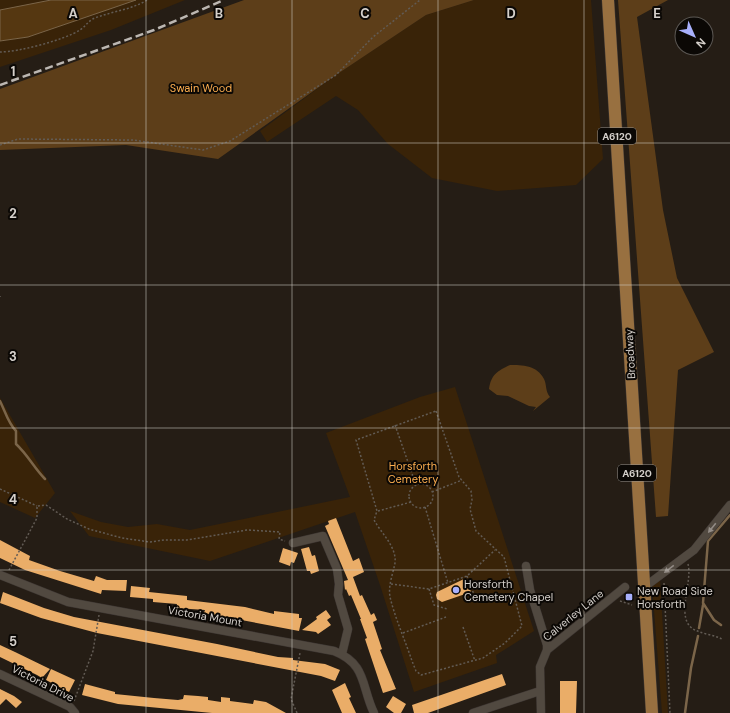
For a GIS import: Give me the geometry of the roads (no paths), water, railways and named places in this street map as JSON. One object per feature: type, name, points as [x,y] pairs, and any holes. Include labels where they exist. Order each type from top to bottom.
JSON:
[{"type":"highway","name":"Broadway","points":[[608,0],[650,711]]},
{"type":"street","points":[[643,588],[694,550],[730,505]]},
{"type":"street","points":[[293,543],[323,536],[337,569],[339,584],[338,595],[348,629],[342,654]]},
{"type":"street","points":[[526,566],[530,590],[547,645],[547,650]]},
{"type":"street","name":"Victoria Mount","points":[[2,576],[68,602],[302,645],[342,654],[354,662],[360,670],[374,713]]},
{"type":"street","name":"Calverley Lane","points":[[541,713],[540,667],[547,650],[625,587]]},
{"type":"street","name":"Victoria Drive","points":[[0,674],[73,711]]},
{"type":"street","points":[[473,713],[540,691]]},
{"type":"waterway","points":[[0,401],[9,421],[16,431],[16,444],[45,479]]},
{"type":"waterway","points":[[721,625],[714,620],[703,603],[708,541],[730,515]]},
{"type":"waterway","points":[[699,628],[703,605]]},
{"type":"waterway","points":[[685,713],[691,668],[698,636]]},
{"type":"railway","points":[[0,85],[154,30],[224,0]]},
{"type":"place","name":"Horsforth Cemetery Chapel","points":[[456,590]]},
{"type":"place","name":"New Road Side Horsforth","points":[[629,597]]},
{"type":"park label","name":"Swain Wood","points":[[201,88]]},
{"type":"park label","name":"Horsforth Cemetery","points":[[413,472]]}]
